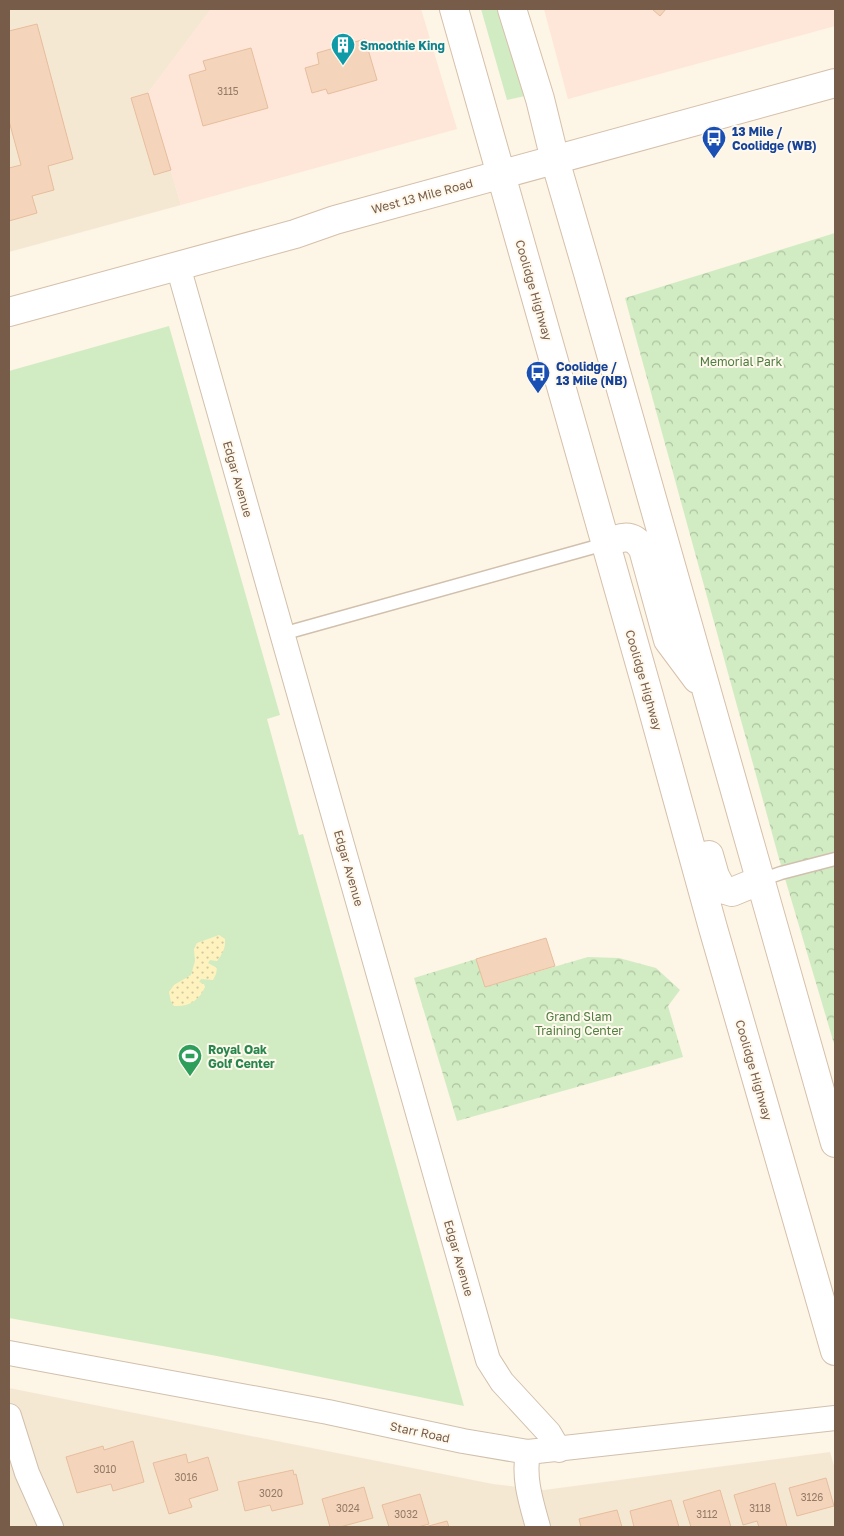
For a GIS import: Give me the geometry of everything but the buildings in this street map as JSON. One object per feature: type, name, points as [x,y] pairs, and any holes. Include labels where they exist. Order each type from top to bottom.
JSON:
[{"type":"main road","name":"Coolidge Highway","points":[[454,9],[713,928],[835,1351]]},
{"type":"main road","points":[[512,9],[540,99],[555,160],[835,1142]]},
{"type":"main road","name":"West 13 Mile Road","points":[[9,312],[295,234],[335,220],[835,83]]},
{"type":"main road","points":[[605,544],[626,537],[639,543],[643,549],[668,640],[709,697]]},
{"type":"main road","points":[[649,696],[680,750],[718,883],[722,889],[732,892],[761,880]]},
{"type":"street","name":"Edgar Avenue","points":[[178,266],[488,1360],[492,1370],[549,1433],[559,1450]]},
{"type":"street","name":"Starr Road","points":[[9,1353],[328,1412],[463,1441],[528,1452],[835,1418]]},
{"type":"street","points":[[9,1416],[27,1473],[51,1527]]},
{"type":"street","points":[[528,1452],[526,1466],[528,1490],[538,1527]]},
{"type":"lane","points":[[282,634],[605,544]]},
{"type":"lane","points":[[761,880],[835,859]]},
{"type":"shaded area","points":[[9,9],[211,9],[148,93],[181,205],[9,252]]},
{"type":"shaded area","points":[[211,9],[421,9],[457,129],[181,205],[148,93]]},
{"type":"shaded area","points":[[544,9],[835,9],[835,26],[568,99]]},
{"type":"shaded area","points":[[9,1388],[493,1484],[544,1490],[830,1452],[835,1469],[835,1527],[9,1527]]},
{"type":"green space","points":[[481,9],[501,9],[525,96],[507,100]]},
{"type":"green space","name":"Memorial Park","points":[[835,233],[835,1047],[778,855],[625,298]]},
{"type":"green space","name":"Royal Oak Golf Center","points":[[169,326],[280,715],[267,719],[299,835],[303,834],[464,1406],[217,1356],[9,1318],[9,371]]},
{"type":"green space","name":"Grand Slam Training Center","points":[[588,957],[619,958],[656,968],[680,990],[668,1006],[683,1057],[457,1121],[414,978],[476,959],[485,987]]},
{"type":"sand","points":[[219,935],[225,939],[225,945],[217,961],[210,960],[208,963],[217,968],[213,980],[201,979],[199,982],[204,984],[205,987],[200,996],[188,1004],[174,1006],[169,992],[174,985],[191,975],[195,961],[194,949],[197,943]]},
{"type":"place","name":"Smoothie King","points":[[343,66]]},
{"type":"place","name":"13 Mile / Coolidge (WB)","points":[[714,159]]},
{"type":"place","name":"Coolidge / 13 Mile (NB)","points":[[538,394]]},
{"type":"place","name":"Royal Oak Golf Center","points":[[190,1077]]}]
